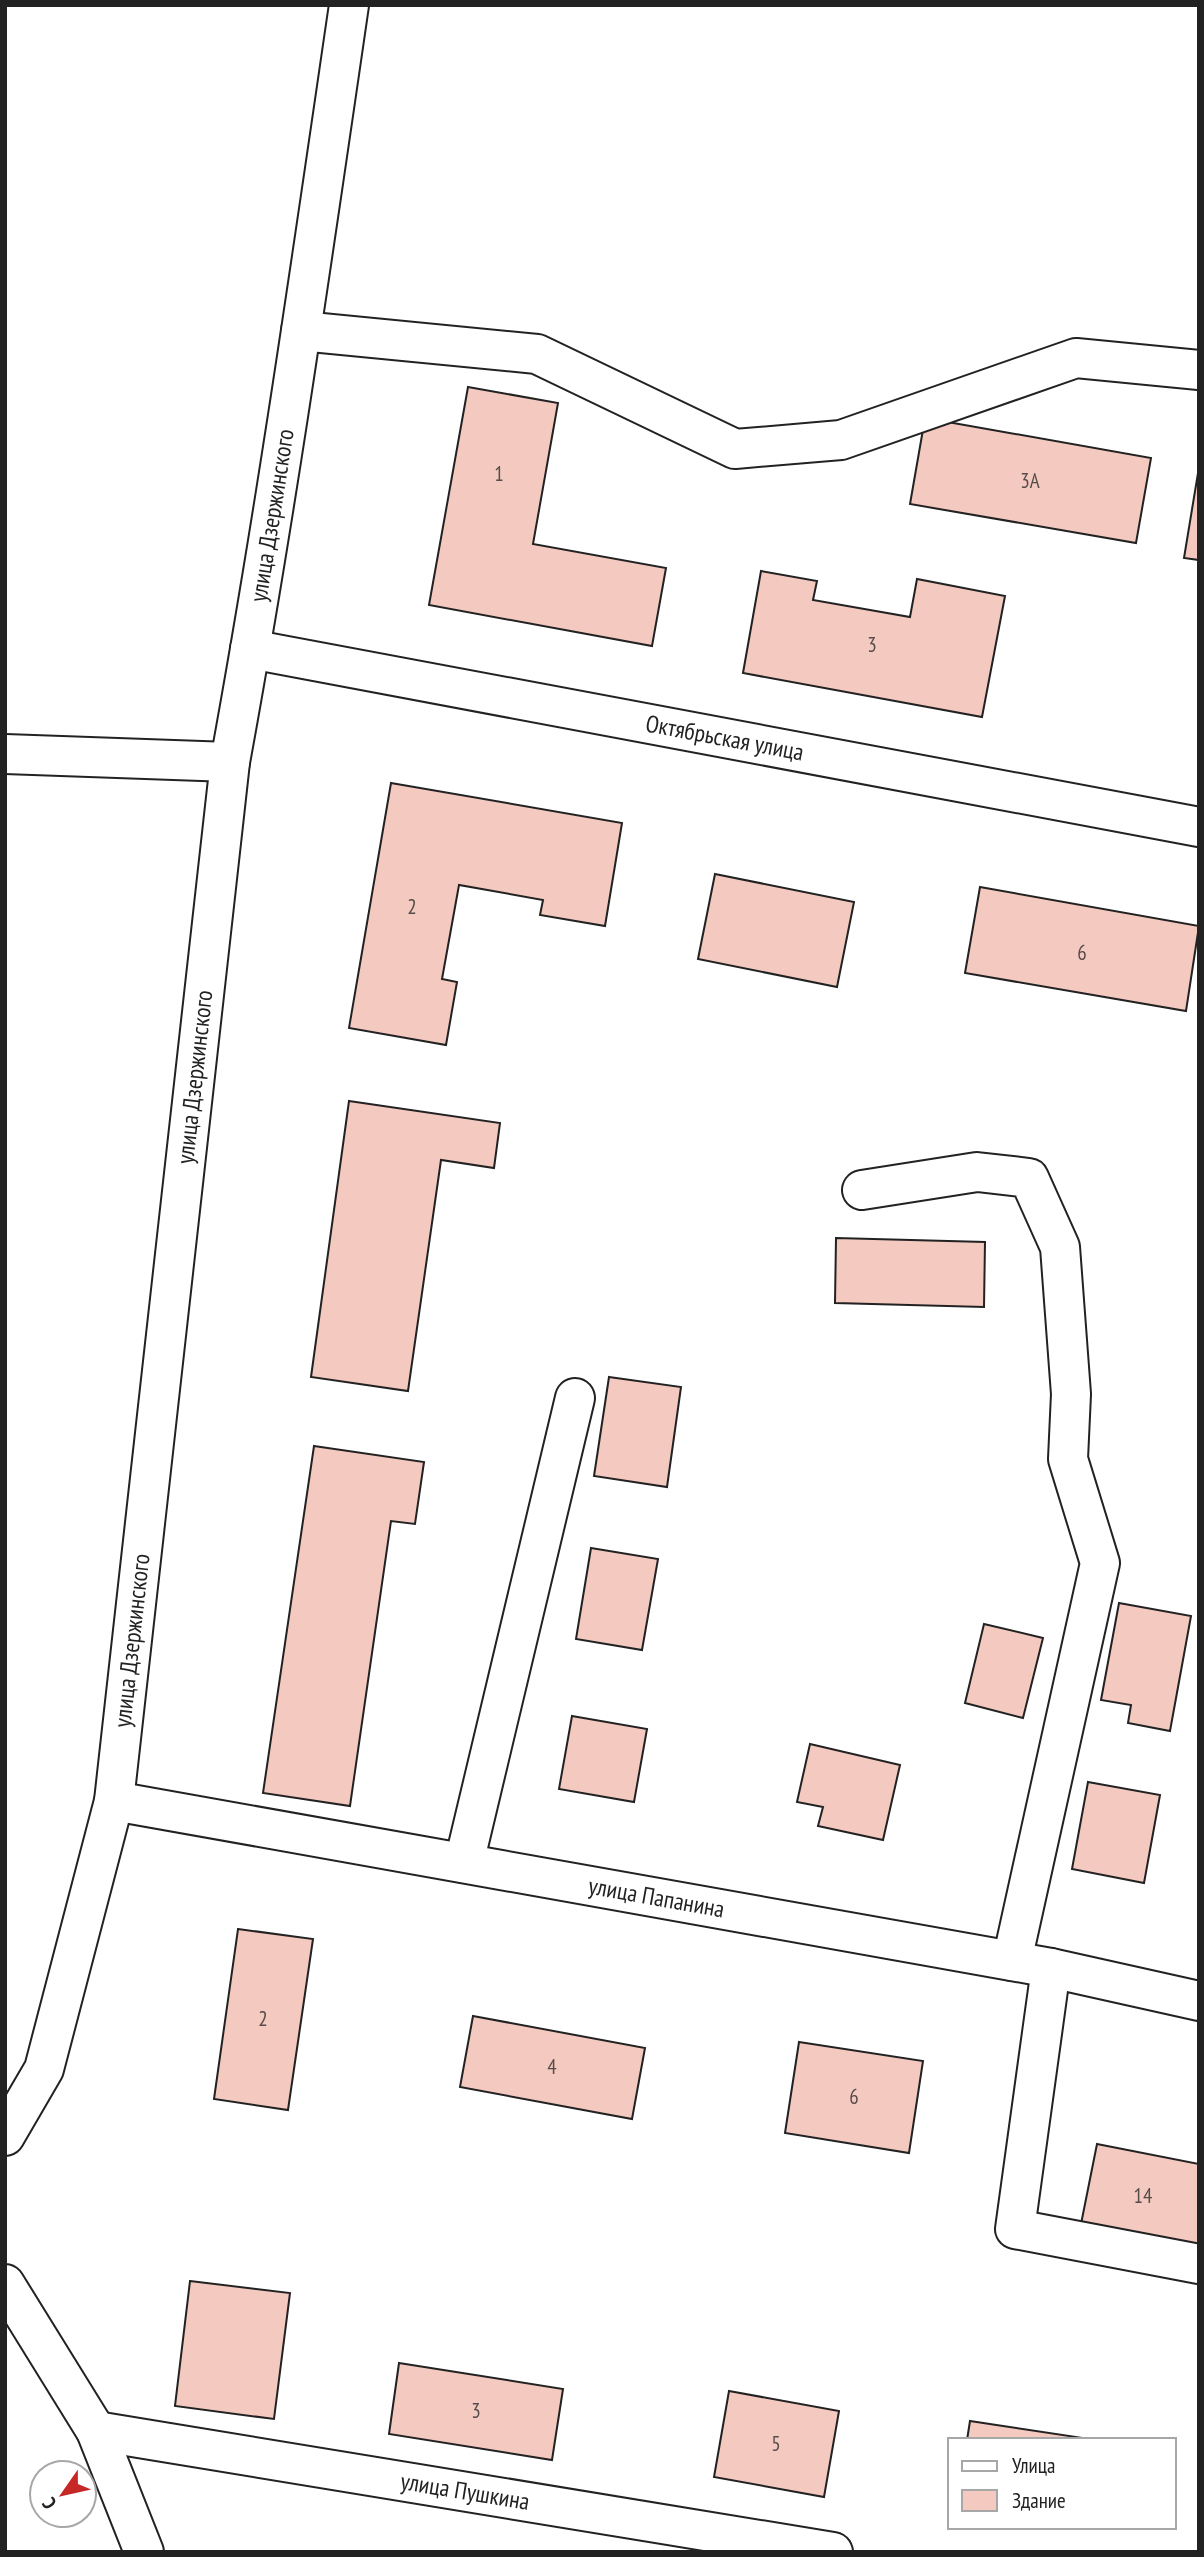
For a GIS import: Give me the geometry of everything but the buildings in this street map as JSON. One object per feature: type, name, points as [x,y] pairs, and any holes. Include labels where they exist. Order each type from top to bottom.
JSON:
[{"type":"street","name":"улица Дзержинского","points":[[5,2136],[44,2069],[114,1801],[230,762],[301,331],[349,5]]},
{"type":"street","points":[[301,331],[537,354],[735,449],[841,440],[1076,358],[1199,370]]},
{"type":"street","name":"Октябрьская улица","points":[[250,649],[1199,827]]},
{"type":"street","points":[[5,754],[230,762]]},
{"type":"street","points":[[862,1190],[977,1172],[1029,1178],[1060,1247],[1071,1394],[1068,1459],[1100,1563],[1012,1961]]},
{"type":"street","points":[[464,1863],[575,1398]]},
{"type":"street","name":"улица Папанина","points":[[114,1801],[1051,1968],[1199,2001]]},
{"type":"street","points":[[1051,1968],[1015,2229],[1199,2264]]},
{"type":"street","points":[[5,2284],[96,2431],[144,2552]]},
{"type":"street","name":"улица Пушкина","points":[[96,2431],[833,2552]]}]
